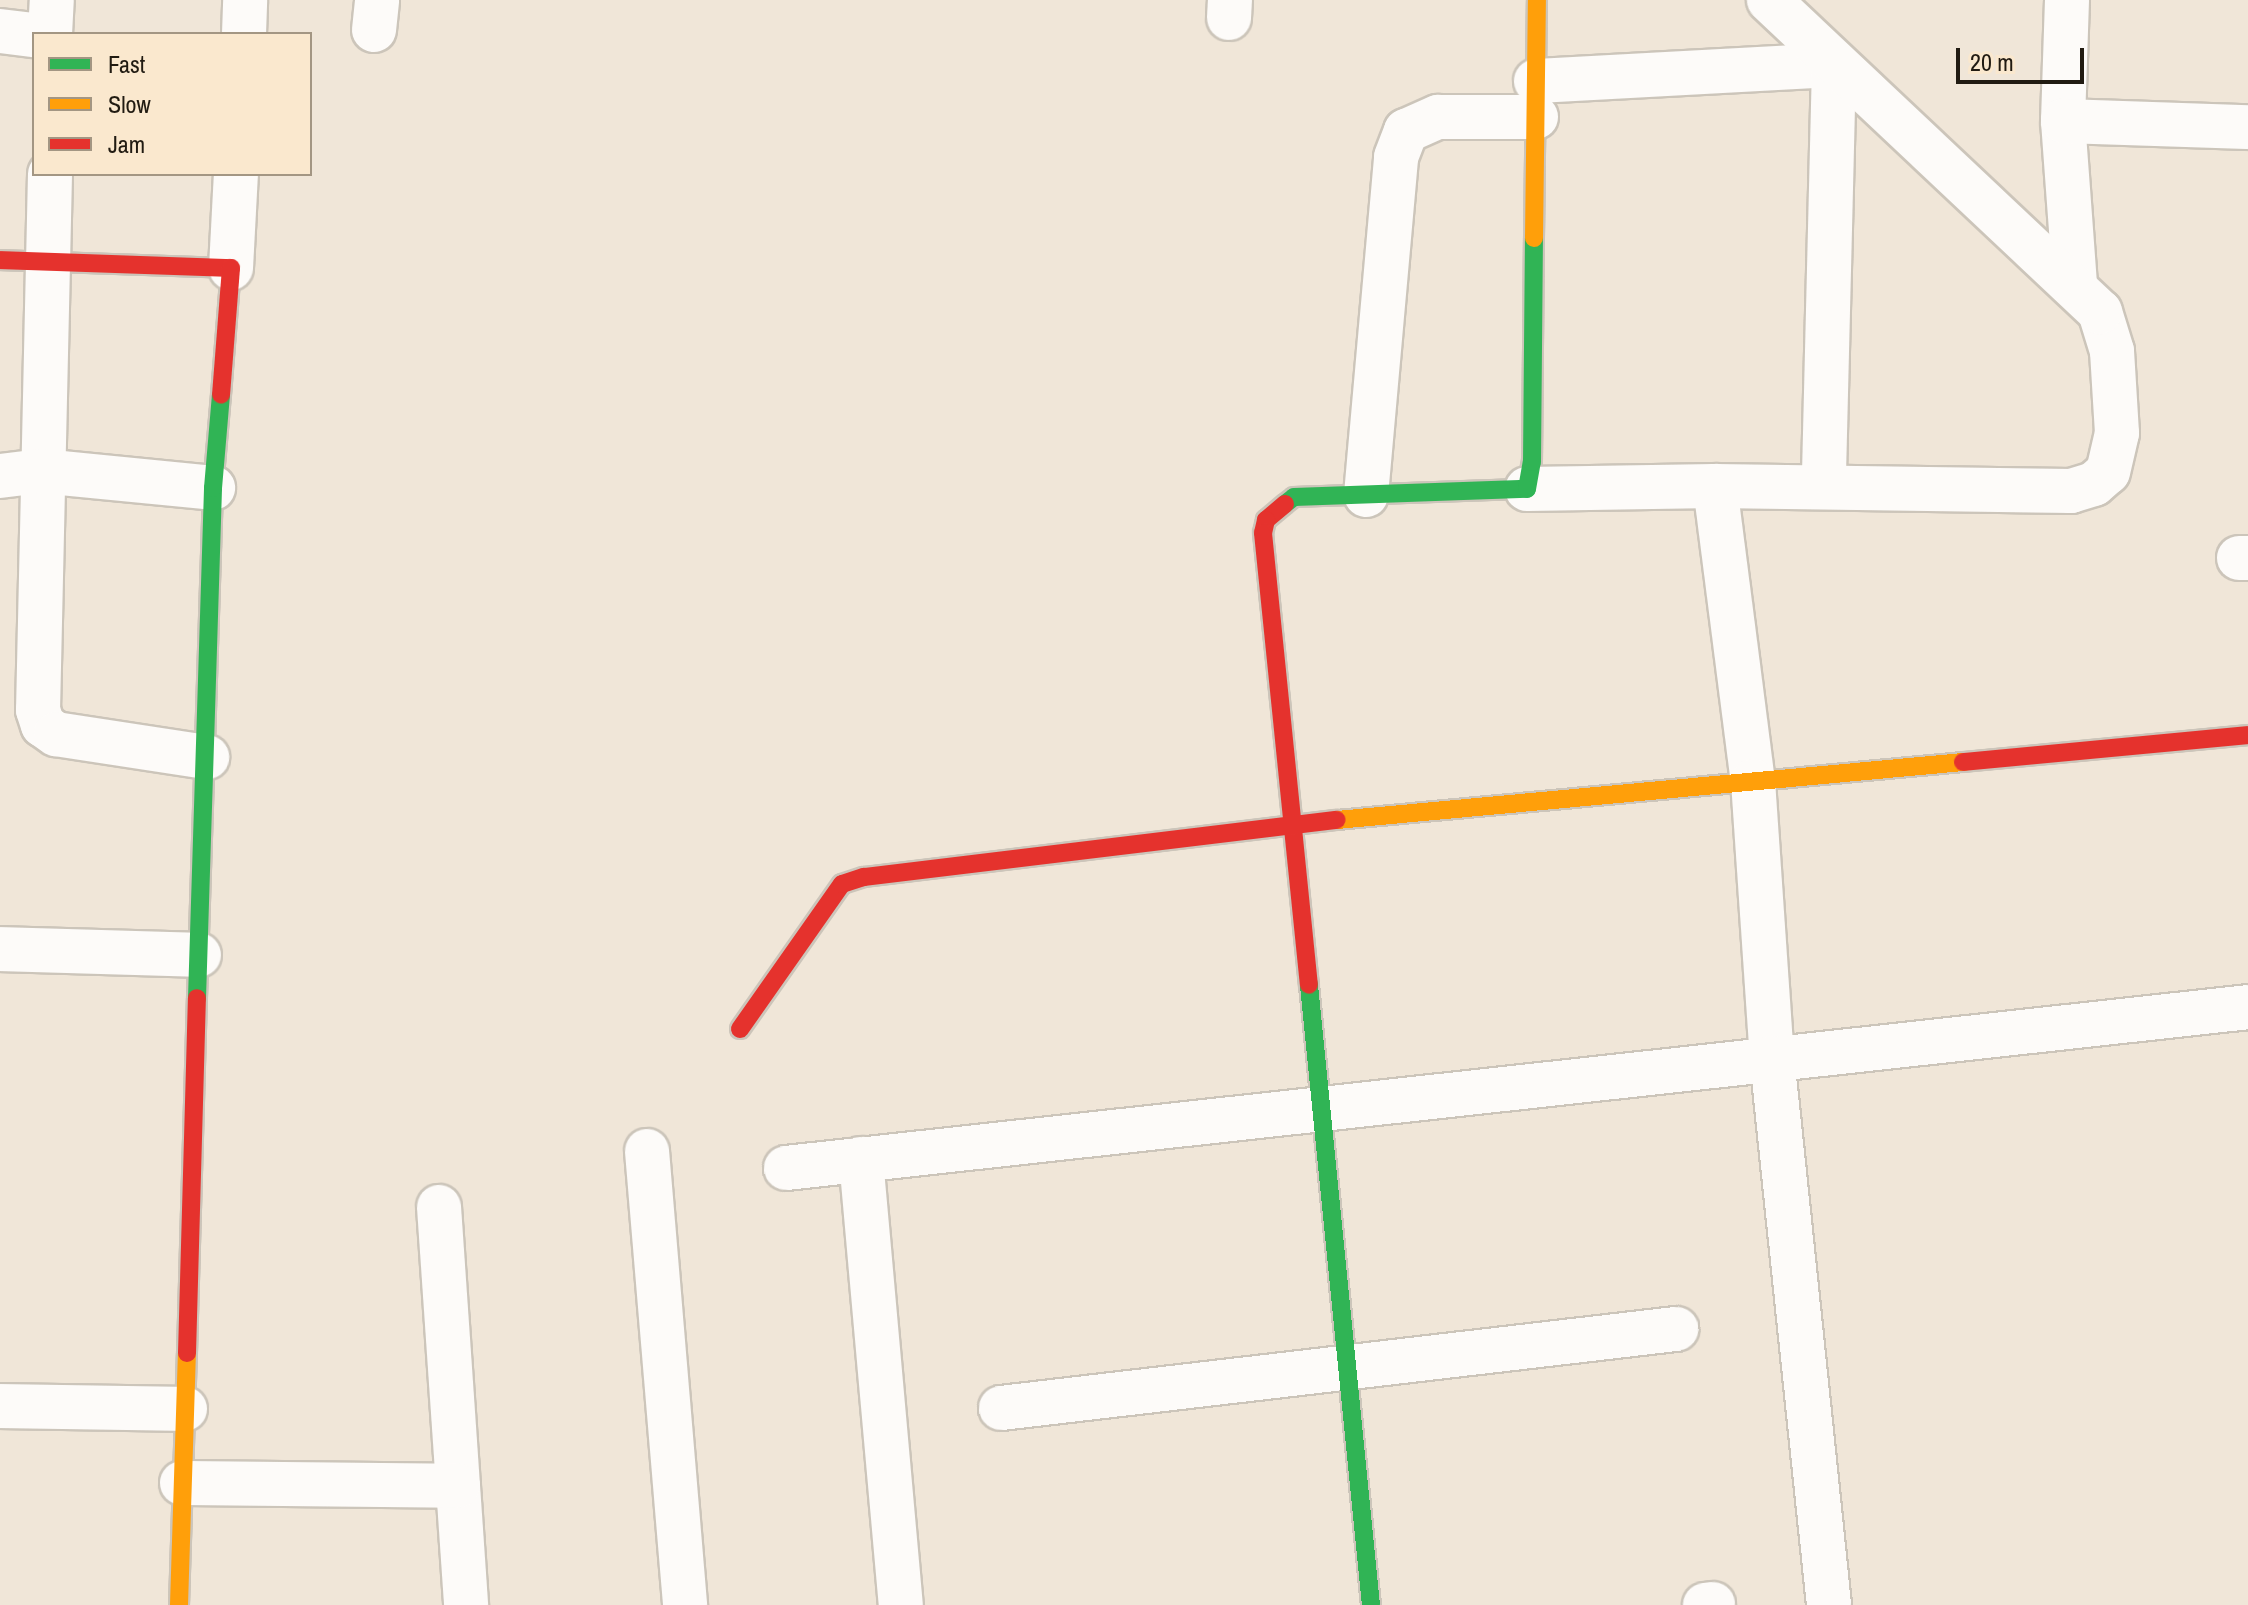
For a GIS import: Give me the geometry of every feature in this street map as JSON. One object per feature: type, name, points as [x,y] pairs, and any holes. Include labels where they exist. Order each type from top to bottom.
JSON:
[{"type":"street","points":[[50,32],[52,0]]},
{"type":"street","points":[[244,32],[245,0]]},
{"type":"street","points":[[1527,489],[1532,462],[1537,0]]},
{"type":"street","points":[[1371,1605],[1289,825],[1263,533],[1266,520],[1294,497],[1715,486],[2071,491],[2094,484],[2108,472],[2116,451],[2112,351],[2100,312],[2075,284],[1834,65],[1769,0]]},
{"type":"street","points":[[2067,0],[2063,121],[2075,284]]},
{"type":"street","points":[[0,31],[32,35]]},
{"type":"street","points":[[1366,495],[1396,157],[1406,131],[1438,117],[1536,99],[1834,65]]},
{"type":"street","points":[[1824,487],[1834,65]]},
{"type":"street","points":[[2063,121],[2248,127]]},
{"type":"street","points":[[50,176],[51,263],[20,473],[38,710],[43,725],[70,736],[207,757]]},
{"type":"street","points":[[179,1605],[213,488],[236,176]]},
{"type":"street","points":[[0,260],[231,268]]},
{"type":"street","points":[[20,473],[213,488]]},
{"type":"street","points":[[1715,486],[1753,781],[1772,1058],[1829,1605]]},
{"type":"street","points":[[740,1029],[827,899],[842,884],[864,877],[1289,825],[2248,735]]},
{"type":"street","points":[[0,949],[199,955]]},
{"type":"street","points":[[786,1168],[1318,1106],[2248,1007]]},
{"type":"street","points":[[647,1151],[685,1605]]},
{"type":"street","points":[[861,1159],[901,1605]]},
{"type":"street","points":[[439,1207],[466,1605]]},
{"type":"street","points":[[1001,1408],[1346,1371],[1676,1329]]},
{"type":"street","points":[[0,1406],[185,1409]]},
{"type":"street","points":[[182,1483],[458,1486]]},
{"type":"traffic: fast","points":[[1285,504],[1294,497],[1527,489],[1532,462],[1534,238]]},
{"type":"traffic: fast","points":[[197,998],[213,488],[221,395]]},
{"type":"traffic: fast","points":[[1309,985],[1371,1605]]},
{"type":"traffic: slow","points":[[1534,238],[1537,0]]},
{"type":"traffic: slow","points":[[1337,820],[1963,762]]},
{"type":"traffic: slow","points":[[179,1605],[187,1353]]},
{"type":"traffic: jam","points":[[0,260],[231,268],[221,395]]},
{"type":"traffic: jam","points":[[1285,504],[1266,520],[1263,533],[1309,985]]},
{"type":"traffic: jam","points":[[1963,762],[2248,735]]},
{"type":"traffic: jam","points":[[740,1029],[842,884],[864,877],[1337,820]]},
{"type":"traffic: jam","points":[[187,1353],[197,998]]}]
